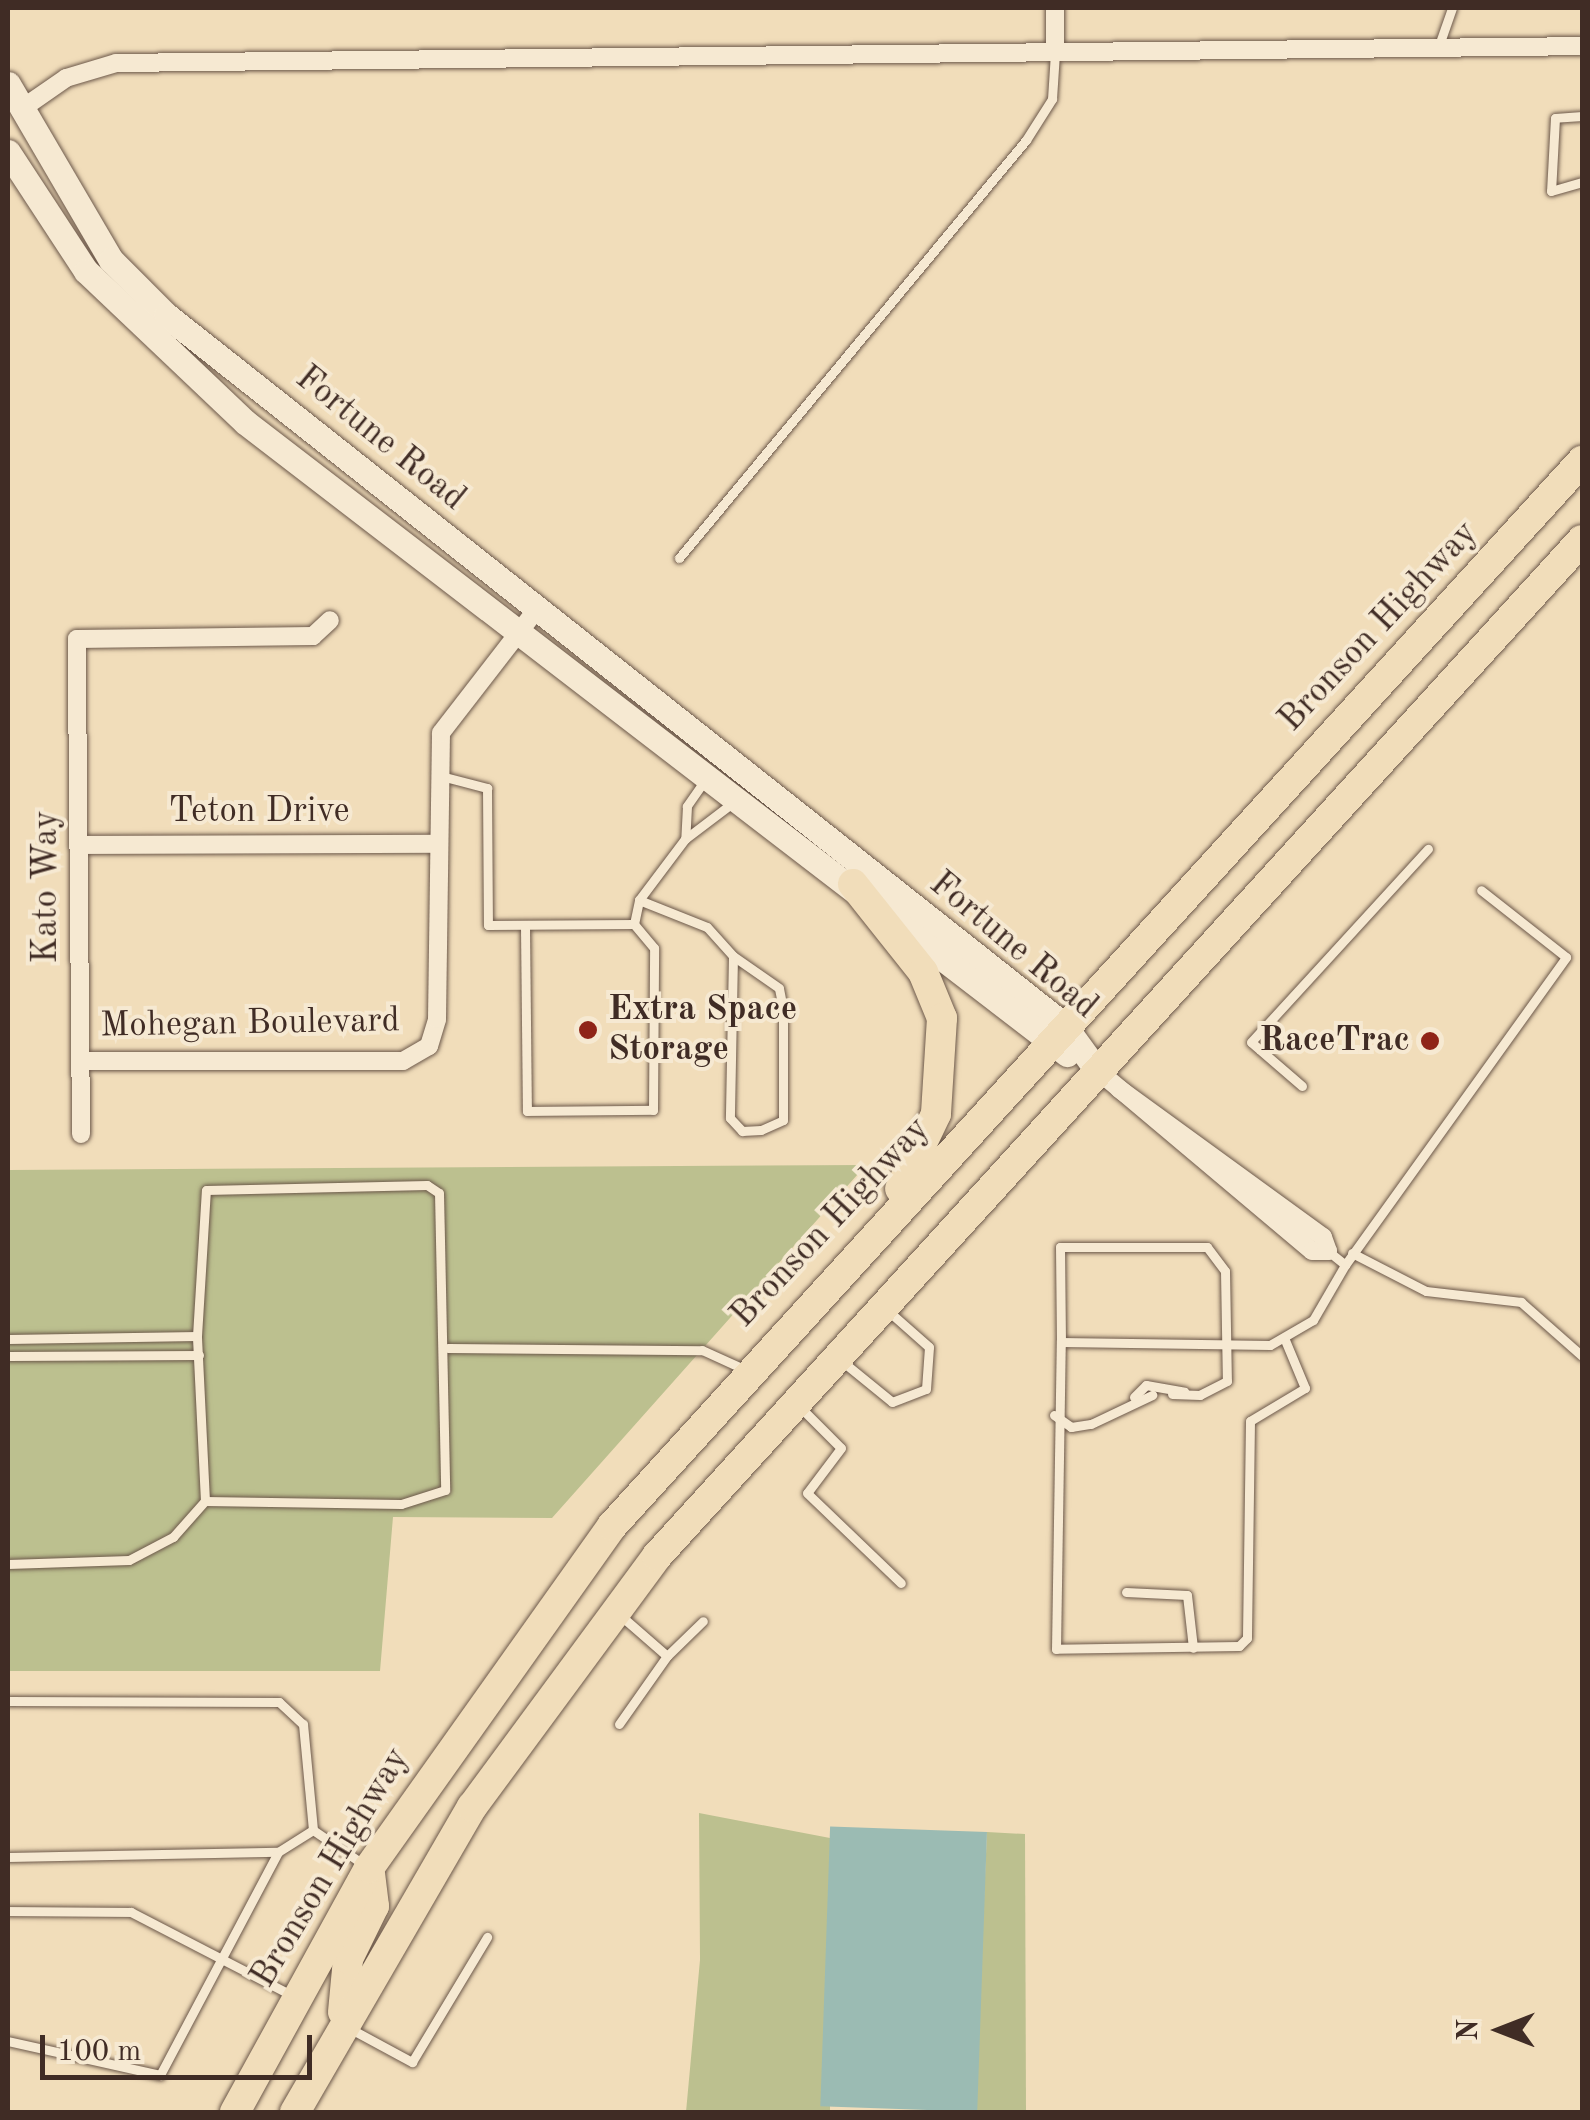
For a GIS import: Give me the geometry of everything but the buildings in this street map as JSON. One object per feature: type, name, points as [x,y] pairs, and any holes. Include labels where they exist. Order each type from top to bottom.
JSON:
[{"type":"highway","name":"Bronson Highway","points":[[235,2112],[369,1868],[546,1611],[747,1370],[1582,461]]},
{"type":"highway","points":[[296,2112],[342,2024],[472,1807],[614,1610],[792,1399],[880,1303],[1108,1079],[1582,540]]},
{"type":"highway","points":[[853,884],[924,972],[942,1018],[936,1114],[883,1223]]},
{"type":"highway","points":[[342,2024],[348,1959],[374,1906],[369,1868]]},
{"type":"main road","name":"Fortune Road","points":[[8,84],[111,260],[166,315],[537,609],[1108,1079]]},
{"type":"main road","name":"Fortune Road","points":[[8,152],[86,271],[144,336],[516,634],[710,773],[1056,1034]]},
{"type":"street","points":[[1055,8],[1055,52]]},
{"type":"street","points":[[20,110],[66,78],[116,63],[1582,46]]},
{"type":"street","name":"Mohegan Boulevard","points":[[80,1060],[403,1060],[429,1046],[437,1019],[441,733],[537,609]]},
{"type":"street","name":"Kato Way","points":[[81,1134],[77,639],[313,636],[330,620]]},
{"type":"street","name":"Teton Drive","points":[[80,845],[439,844]]},
{"type":"street","points":[[1108,1079],[1323,1237],[1328,1251]]},
{"type":"lane","points":[[1438,48],[1452,8]]},
{"type":"lane","points":[[679,558],[1026,140],[1052,98],[1055,52]]},
{"type":"lane","points":[[1582,116],[1555,118],[1551,192],[1582,182]]},
{"type":"lane","points":[[685,840],[687,806],[710,773]]},
{"type":"lane","points":[[440,776],[486,788],[488,925],[634,924]]},
{"type":"lane","points":[[634,924],[639,900],[685,840],[740,796]]},
{"type":"lane","points":[[1302,1086],[1250,1042],[1428,849]]},
{"type":"lane","points":[[1061,1342],[1229,1344],[1286,1340],[1313,1320],[1344,1265],[1566,956],[1482,890]]},
{"type":"lane","points":[[639,900],[708,927],[733,956],[779,988],[783,1009],[783,1120],[761,1130],[742,1131],[730,1118],[733,956]]},
{"type":"lane","points":[[526,926],[527,1111],[652,1110],[654,948],[634,924]]},
{"type":"lane","points":[[8,1564],[129,1560],[173,1537],[205,1502],[197,1336],[206,1190],[427,1185],[444,1208],[451,1471],[430,1502],[205,1502]]},
{"type":"lane","points":[[1172,1394],[1188,1394],[1227,1381],[1225,1271],[1207,1247],[1060,1247],[1061,1342],[1054,1415],[1056,1649],[1240,1646],[1247,1638],[1250,1421],[1305,1388],[1286,1340]]},
{"type":"lane","points":[[1328,1251],[1344,1265]]},
{"type":"lane","points":[[1352,1254],[1426,1291],[1520,1302],[1582,1356]]},
{"type":"lane","points":[[834,1353],[892,1402],[926,1389],[928,1347],[880,1303]]},
{"type":"lane","points":[[8,1339],[197,1336]]},
{"type":"lane","points":[[448,1348],[702,1350],[747,1370]]},
{"type":"lane","points":[[8,1356],[199,1355]]},
{"type":"lane","points":[[1054,1415],[1091,1424],[1146,1385],[1188,1394]]},
{"type":"lane","points":[[1134,1397],[1152,1395]]},
{"type":"lane","points":[[792,1399],[841,1448],[806,1493],[901,1583]]},
{"type":"lane","points":[[1126,1592],[1187,1596],[1193,1648]]},
{"type":"lane","points":[[614,1610],[666,1656]]},
{"type":"lane","points":[[619,1724],[666,1656],[702,1621]]},
{"type":"lane","points":[[8,1701],[278,1702],[303,1724],[313,1830]]},
{"type":"lane","points":[[313,1830],[369,1868]]},
{"type":"lane","points":[[8,2041],[160,2075],[218,1956],[278,1852],[313,1830]]},
{"type":"lane","points":[[8,1857],[278,1852]]},
{"type":"lane","points":[[8,1911],[131,1912],[296,1997]]},
{"type":"lane","points":[[342,2024],[412,2062],[487,1937]]},
{"type":"green space","points":[[866,1165],[552,1518],[393,1517],[380,1671],[8,1671],[8,1170]]},
{"type":"green space","points":[[699,1813],[830,1838],[830,2112],[686,2112],[700,1960]]},
{"type":"green space","points":[[987,1832],[1025,1834],[1026,2112],[976,2112]]},
{"type":"water","points":[[830,1827],[987,1832],[977,2112],[820,2106]]},
{"type":"place","name":"Extra Space Storage","points":[[588,1030]]},
{"type":"place","name":"RaceTrac","points":[[1430,1041]]}]
